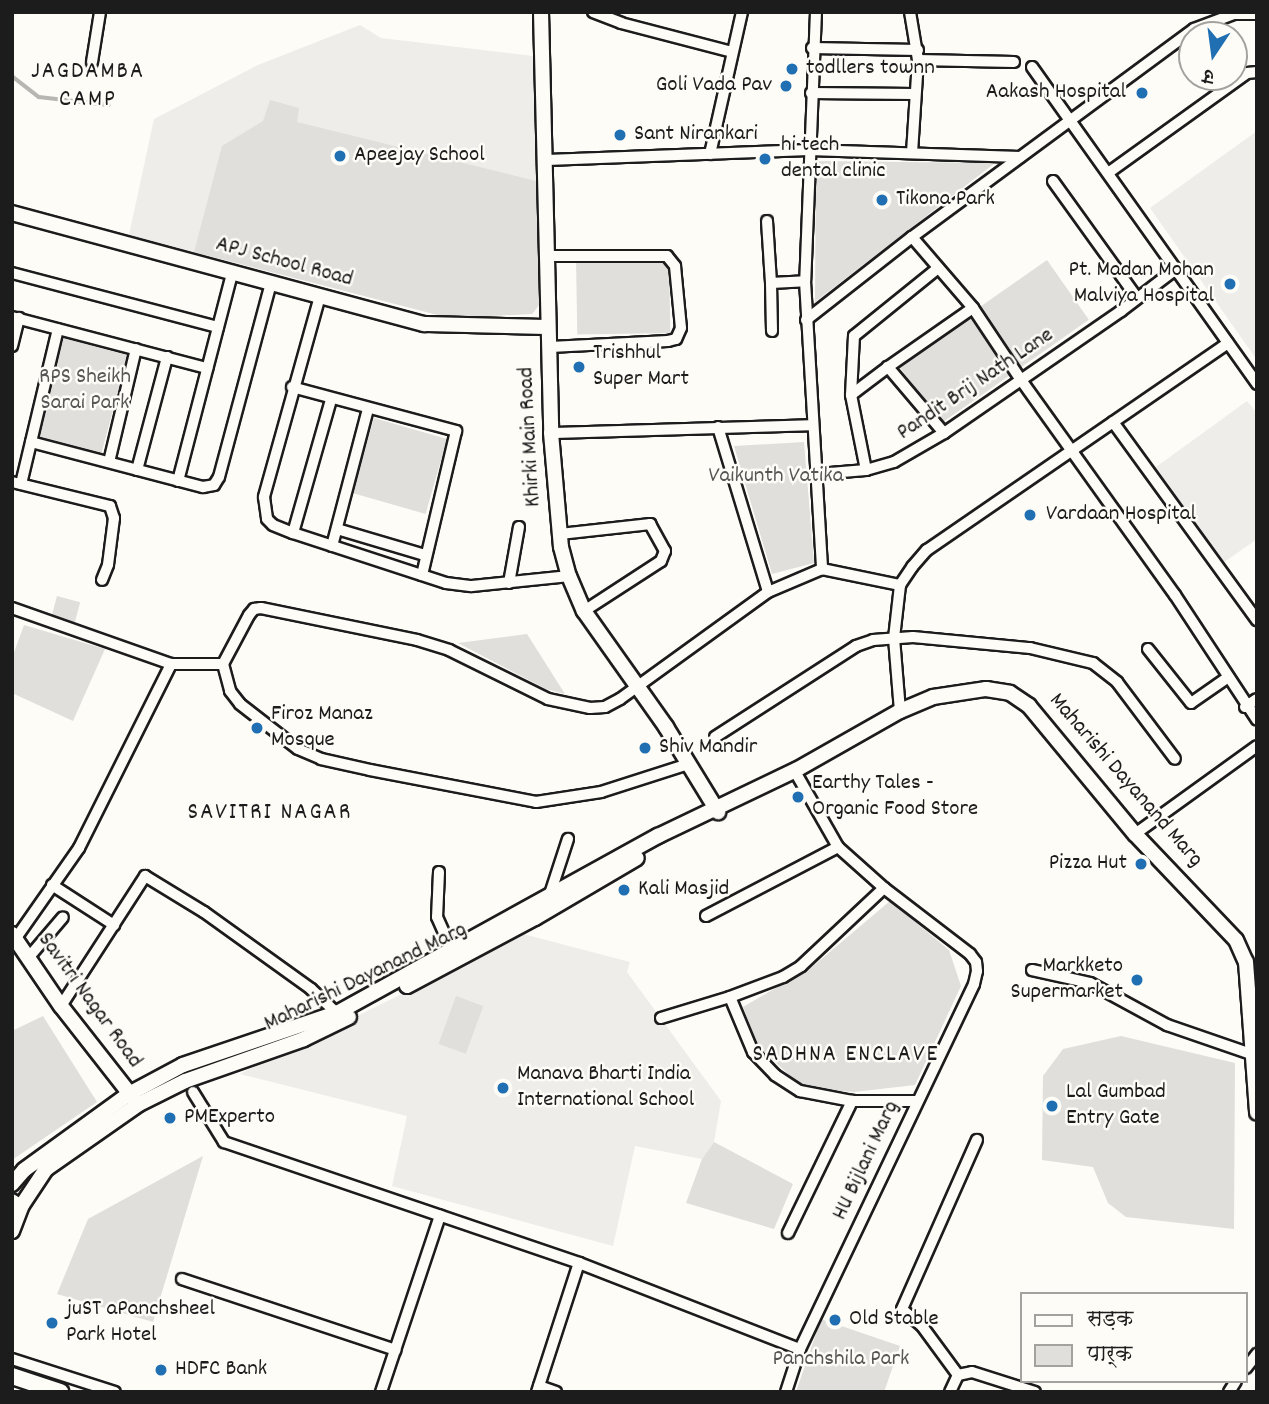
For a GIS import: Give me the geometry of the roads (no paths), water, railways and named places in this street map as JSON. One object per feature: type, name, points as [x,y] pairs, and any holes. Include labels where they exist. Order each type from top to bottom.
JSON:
[{"type":"main road","points":[[12,1376],[60,1392]]},
{"type":"street","points":[[92,62],[100,12]]},
{"type":"street","name":"Khirki Main Road","points":[[541,12],[547,160],[551,433],[560,534],[569,576],[584,611],[720,808]]},
{"type":"street","points":[[593,12],[621,23],[732,52]]},
{"type":"street","points":[[710,154],[742,12]]},
{"type":"street","points":[[816,12],[808,150],[805,281],[822,569]]},
{"type":"street","points":[[909,12],[918,55],[912,152]]},
{"type":"street","points":[[806,320],[912,237],[1194,29],[1234,13],[1257,14]]},
{"type":"street","points":[[813,48],[1014,62]]},
{"type":"street","points":[[1032,67],[1228,343],[1253,370],[1257,384]]},
{"type":"street","points":[[1108,173],[1247,73],[1257,72]]},
{"type":"street","points":[[811,93],[914,94]]},
{"type":"street","points":[[547,160],[808,150],[1020,157]]},
{"type":"street","points":[[1053,181],[1137,298]]},
{"type":"street","name":"APJ School Road","points":[[12,213],[424,324],[548,327]]},
{"type":"street","points":[[767,221],[772,331]]},
{"type":"street","points":[[912,237],[973,308],[1021,380],[1175,595],[1245,707],[1257,720]]},
{"type":"street","points":[[548,256],[667,256],[675,266],[681,328],[676,338],[668,341],[550,347]]},
{"type":"street","points":[[866,470],[852,395],[852,341],[857,332],[938,268]]},
{"type":"street","name":"Pandit Brij Nath Lane","points":[[818,474],[866,470],[894,462],[944,433],[1175,269]]},
{"type":"street","points":[[178,481],[232,272]]},
{"type":"street","points":[[12,273],[218,327]]},
{"type":"street","points":[[771,283],[805,281]]},
{"type":"street","points":[[31,442],[203,487],[214,485],[219,477],[271,283]]},
{"type":"street","points":[[320,296],[292,387],[264,497],[264,512],[272,525],[446,583],[472,586],[569,576]]},
{"type":"street","points":[[852,395],[973,308]]},
{"type":"street","points":[[12,346],[16,317],[207,368]]},
{"type":"street","points":[[58,329],[31,442],[16,483],[110,506],[114,518],[102,580]]},
{"type":"street","points":[[900,711],[894,638],[901,584],[927,551],[1228,343]]},
{"type":"street","points":[[108,463],[136,349]]},
{"type":"street","points":[[138,470],[167,357]]},
{"type":"street","points":[[888,367],[944,433]]},
{"type":"street","points":[[292,387],[331,400],[456,431],[422,575]]},
{"type":"street","points":[[292,533],[331,400]]},
{"type":"street","points":[[332,546],[368,409]]},
{"type":"street","points":[[1113,422],[1257,620]]},
{"type":"street","points":[[551,433],[813,425]]},
{"type":"street","points":[[718,427],[768,592]]},
{"type":"street","points":[[560,534],[650,524],[665,551],[661,561],[584,611]]},
{"type":"street","points":[[509,583],[519,527]]},
{"type":"street","points":[[337,529],[425,555]]},
{"type":"street","points":[[688,764],[601,792],[536,802],[393,775],[321,759],[298,749],[240,704],[230,691],[223,664],[249,615],[254,609],[261,608],[417,640],[449,650],[548,699],[590,708],[605,707],[637,688],[768,592],[822,569],[901,584]]},
{"type":"street","points":[[12,608],[172,664],[223,664]]},
{"type":"street","points":[[715,737],[856,646],[894,638],[1030,648],[1093,663],[1117,682],[1175,759]]},
{"type":"street","points":[[1148,649],[1191,703],[1227,678]]},
{"type":"street","points":[[14,936],[79,848],[172,664]]},
{"type":"street","name":"Maharishi Dayanand Marg","points":[[302,1033],[550,894],[794,770],[900,711],[933,697],[986,689],[1010,693],[1029,706],[1135,834],[1236,940],[1246,962],[1252,989],[1257,1113]]},
{"type":"street","points":[[1245,707],[1257,699]]},
{"type":"street","points":[[1135,834],[1257,746]]},
{"type":"street","name":"HU Bijlani Marg","points":[[786,1392],[800,1349],[974,984],[976,962],[970,954],[884,888],[838,847],[794,770]]},
{"type":"street","name":"Maharishi Dayanand Marg","points":[[12,1184],[24,1170],[183,1065],[302,1033],[535,918],[720,808]]},
{"type":"street","points":[[550,894],[568,839]]},
{"type":"street","points":[[706,916],[838,847]]},
{"type":"street","points":[[439,872],[437,917],[452,950]]},
{"type":"street","points":[[61,1006],[145,876],[204,912],[311,989],[337,1013]]},
{"type":"street","points":[[52,885],[114,925]]},
{"type":"street","points":[[661,1018],[783,977],[801,966],[884,888]]},
{"type":"street","points":[[29,957],[63,917]]},
{"type":"street","name":"Savitri Nagar Road","points":[[14,936],[61,1006],[134,1099]]},
{"type":"street","points":[[1032,970],[1090,983],[1167,1025],[1254,1055]]},
{"type":"street","points":[[730,997],[753,1052],[775,1074],[800,1091],[852,1101],[916,1101]]},
{"type":"street","points":[[193,1092],[224,1142],[579,1263],[800,1349]]},
{"type":"street","name":"Maharishi Dayanand Marg","points":[[12,1231],[17,1202],[46,1168],[134,1099]]},
{"type":"street","points":[[788,1233],[852,1101]]},
{"type":"street","points":[[958,1375],[922,1326],[902,1309],[977,1140]]},
{"type":"street","points":[[381,1392],[440,1216]]},
{"type":"street","points":[[556,1392],[538,1389],[579,1263]]},
{"type":"street","points":[[182,1279],[395,1350]]},
{"type":"street","points":[[12,1359],[115,1392]]},
{"type":"street","points":[[958,1375],[972,1372],[1035,1392]]},
{"type":"street","points":[[950,1392],[958,1375]]},
{"type":"waterway","points":[[12,76],[39,97],[109,105]]},
{"type":"place","name":"todllers townn","points":[[792,69]]},
{"type":"place","name":"Goli Vada Pav","points":[[786,86]]},
{"type":"place","name":"Aakash Hospital","points":[[1142,93]]},
{"type":"place","name":"Sant Nirankari","points":[[620,135]]},
{"type":"place","name":"Apeejay School","points":[[340,156]]},
{"type":"place","name":"hi tech dental clinic","points":[[765,159]]},
{"type":"place","name":"Tikona Park","points":[[882,200]]},
{"type":"place","name":"Pt. Madan Mohan Malviya Hospital","points":[[1230,284]]},
{"type":"place","name":"Trishhul Super Mart","points":[[579,367]]},
{"type":"place","name":"Vardaan Hospital","points":[[1030,515]]},
{"type":"place","name":"Firoz Manaz Mosque","points":[[257,728]]},
{"type":"place","name":"Shiv Mandir","points":[[645,748]]},
{"type":"place","name":"Earthy Tales - Organic Food Store","points":[[798,797]]},
{"type":"place","name":"Pizza Hut","points":[[1141,864]]},
{"type":"place","name":"Kali Masjid","points":[[624,890]]},
{"type":"place","name":"Markketo Supermarket","points":[[1137,980]]},
{"type":"place","name":"Manava Bharti India International School","points":[[503,1088]]},
{"type":"place","name":"Lal Gumbad Entry Gate","points":[[1052,1106]]},
{"type":"place","name":"PMExperto","points":[[170,1118]]},
{"type":"place","name":"Old Stable","points":[[835,1320]]},
{"type":"place","name":"juST aPanchsheel Park Hotel","points":[[52,1323]]},
{"type":"place","name":"HDFC Bank","points":[[161,1370]]},
{"type":"district","name":"JAGDAMBA CAMP","points":[[88,87]]},
{"type":"district","name":"SAVITRI NAGAR","points":[[270,814]]},
{"type":"district","name":"SADHNA ENCLAVE","points":[[846,1056]]},
{"type":"park label","name":"RPS Sheikh Sarai Park","points":[[85,391]]},
{"type":"park label","name":"Vaikunth Vatika","points":[[776,477]]},
{"type":"park label","name":"Panchshila Park","points":[[841,1360]]}]
